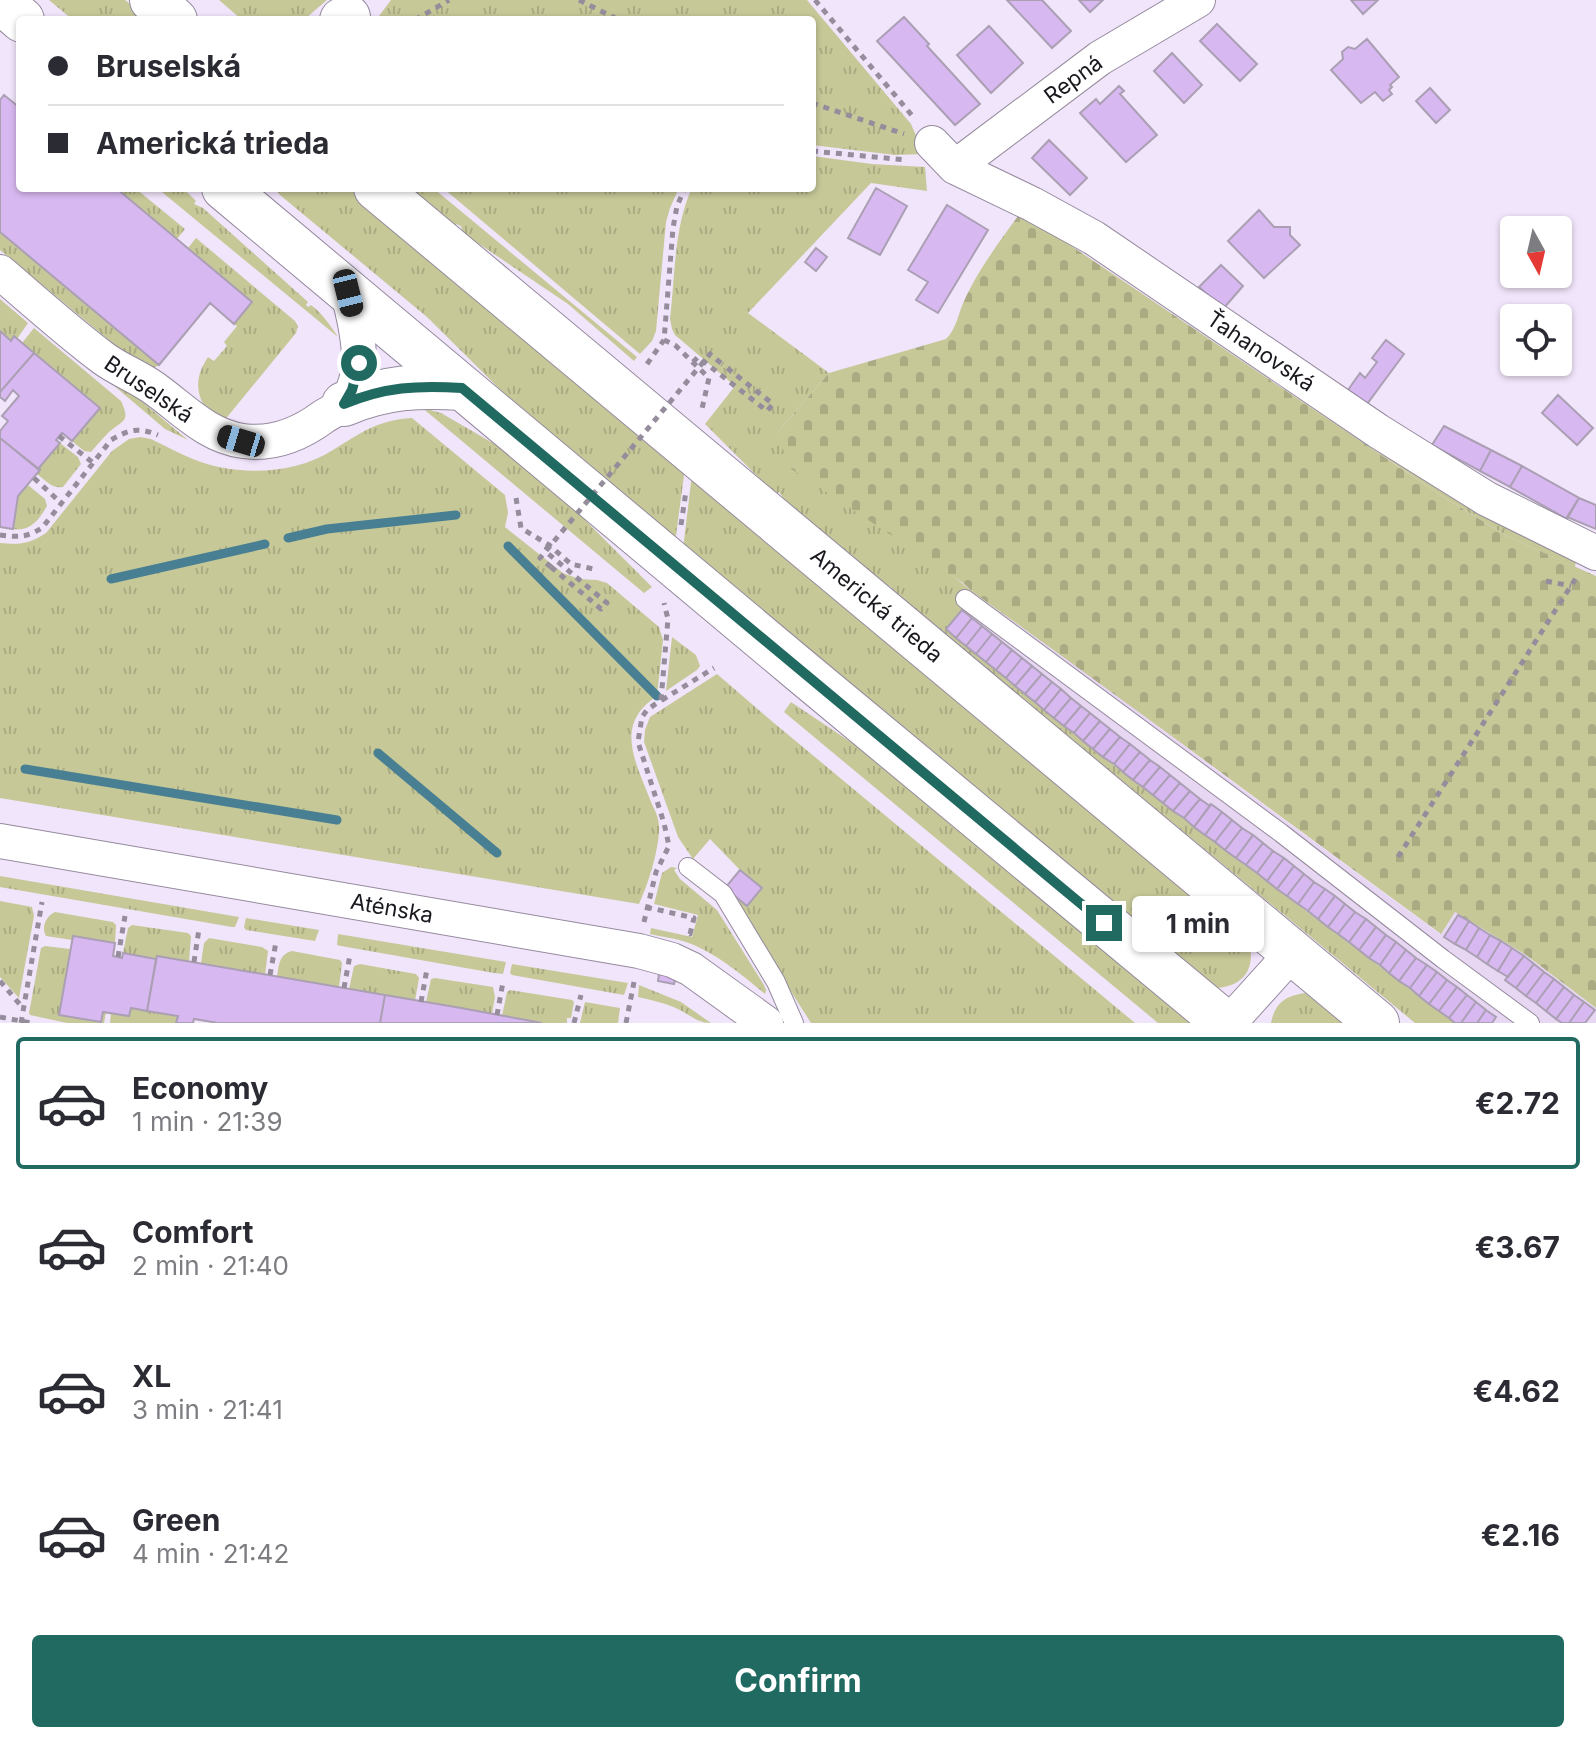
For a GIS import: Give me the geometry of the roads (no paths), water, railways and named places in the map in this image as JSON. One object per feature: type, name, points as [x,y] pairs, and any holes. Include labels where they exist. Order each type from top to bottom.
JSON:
[{"type":"street","points":[[152,0],[170,16]]},
{"type":"street","name":"Repná","points":[[944,155],[1198,0]]},
{"type":"street","points":[[0,1],[17,16]]},
{"type":"street","name":"Ťahanovská","points":[[944,155],[1094,238],[1404,447],[1487,499],[1595,553]]},
{"type":"street","points":[[229,192],[1227,1023],[1293,952]]},
{"type":"street","name":"Americká trieda","points":[[381,192],[1377,1023]]},
{"type":"street","name":"Bruselská","points":[[0,272],[105,359],[155,388],[188,415],[220,434],[241,441],[283,437],[307,428],[344,404]]},
{"type":"street","points":[[344,404],[352,390],[359,363],[358,335],[348,293]]},
{"type":"street","points":[[344,404],[369,393],[409,387],[462,388]]},
{"type":"street","name":"Aténska","points":[[0,841],[639,951],[691,969],[766,1023]]},
{"type":"lane","points":[[965,599],[1281,833],[1530,1023]]},
{"type":"lane","points":[[688,867],[723,894],[776,982],[794,1023]]},
{"type":"waterway","points":[[288,538],[327,529],[456,515]]},
{"type":"waterway","points":[[111,579],[265,544]]},
{"type":"waterway","points":[[508,546],[657,696]]},
{"type":"waterway","points":[[378,753],[497,853]]},
{"type":"waterway","points":[[25,769],[337,820]]}]
